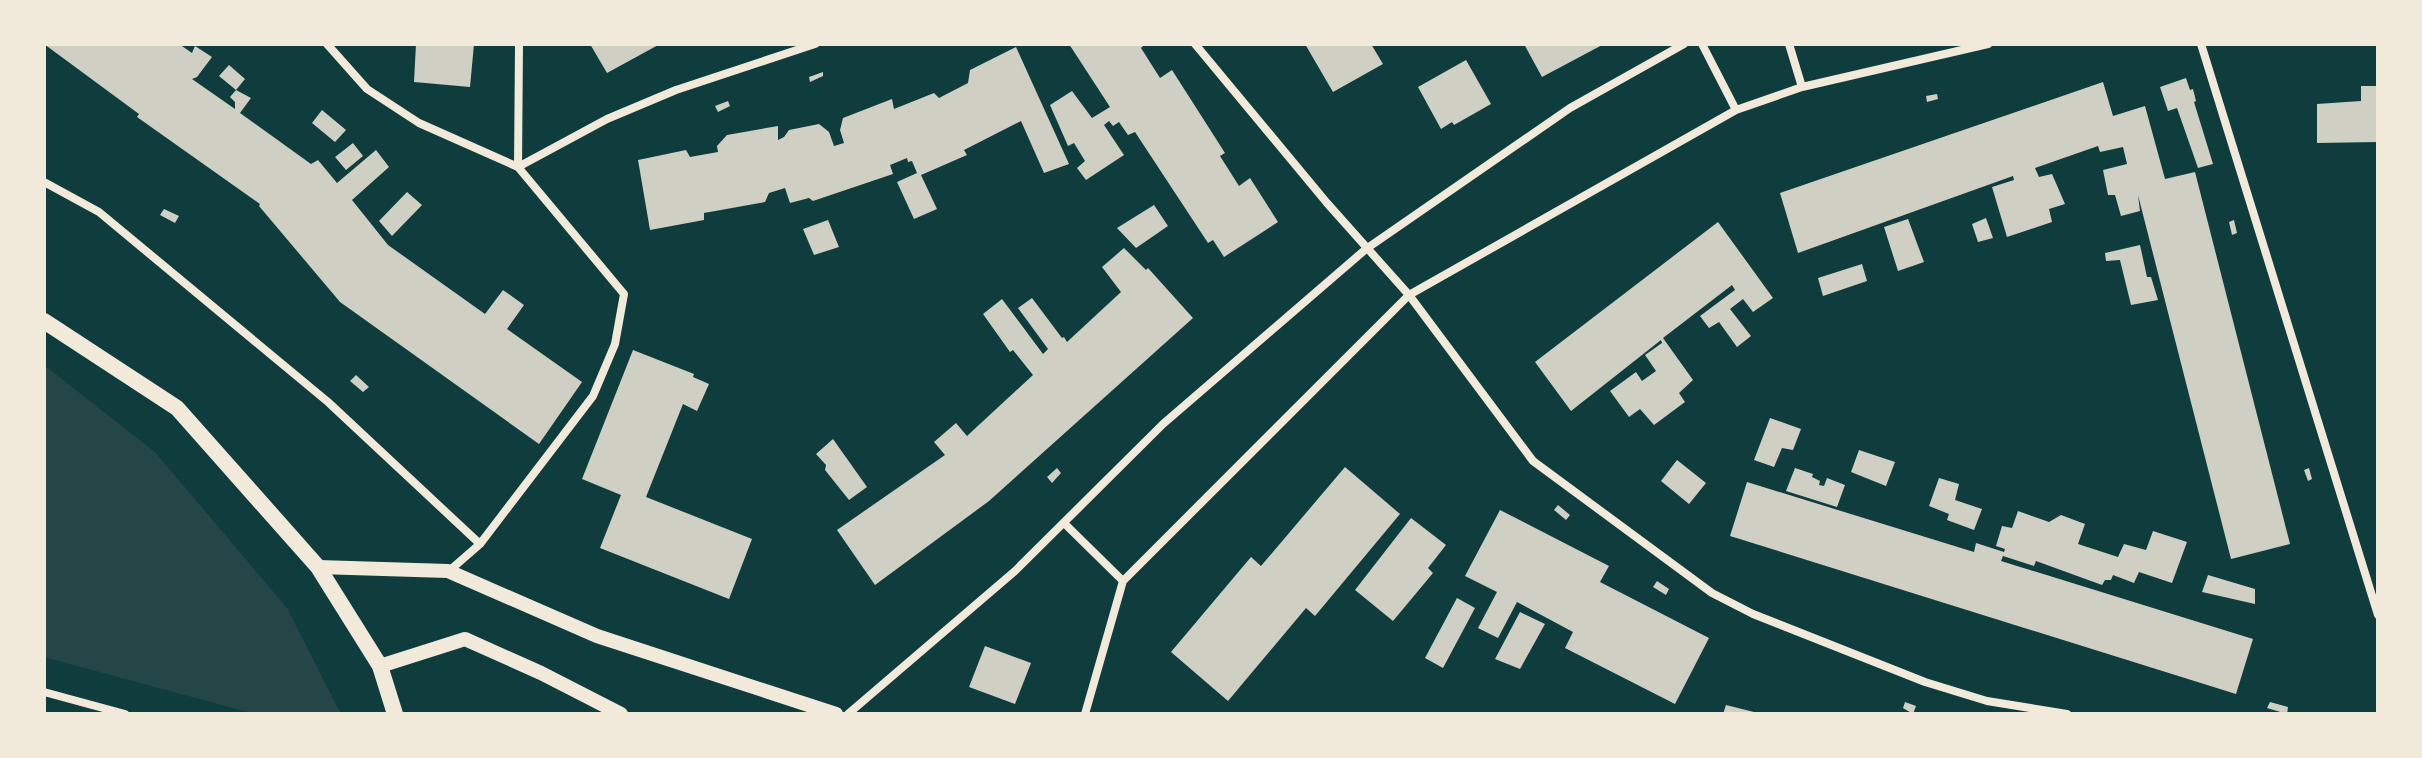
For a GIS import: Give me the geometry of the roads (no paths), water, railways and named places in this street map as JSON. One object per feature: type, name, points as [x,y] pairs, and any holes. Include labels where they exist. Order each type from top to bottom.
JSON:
[{"type":"main road","points":[[44,321],[177,408],[318,567],[380,666],[395,714]]},
{"type":"street","points":[[518,167],[519,44]]},
{"type":"street","points":[[1195,44],[1366,249],[1409,295],[1533,461],[1712,593],[1753,614],[1925,682],[1987,701],[2067,714]]},
{"type":"street","points":[[848,714],[1015,571],[1163,424],[1366,249],[1570,108],[1684,44]]},
{"type":"street","points":[[1702,44],[1736,110]]},
{"type":"street","points":[[1789,44],[1802,87]]},
{"type":"street","points":[[1085,714],[1123,581],[1409,295],[1736,110],[1802,87],[1988,44]]},
{"type":"street","points":[[2201,44],[2378,615]]},
{"type":"street","points":[[330,45],[367,89],[406,114],[518,167],[624,294],[615,344],[593,396],[480,544],[448,571]]},
{"type":"street","points":[[518,167],[607,119],[662,96],[809,45]]},
{"type":"street","points":[[44,182],[99,212],[328,402],[480,544]]},
{"type":"street","points":[[1064,523],[1123,581]]},
{"type":"street","points":[[318,567],[448,571],[597,636],[836,714]]},
{"type":"street","points":[[380,666],[465,639],[621,714]]},
{"type":"street","points":[[44,692],[125,714]]}]
